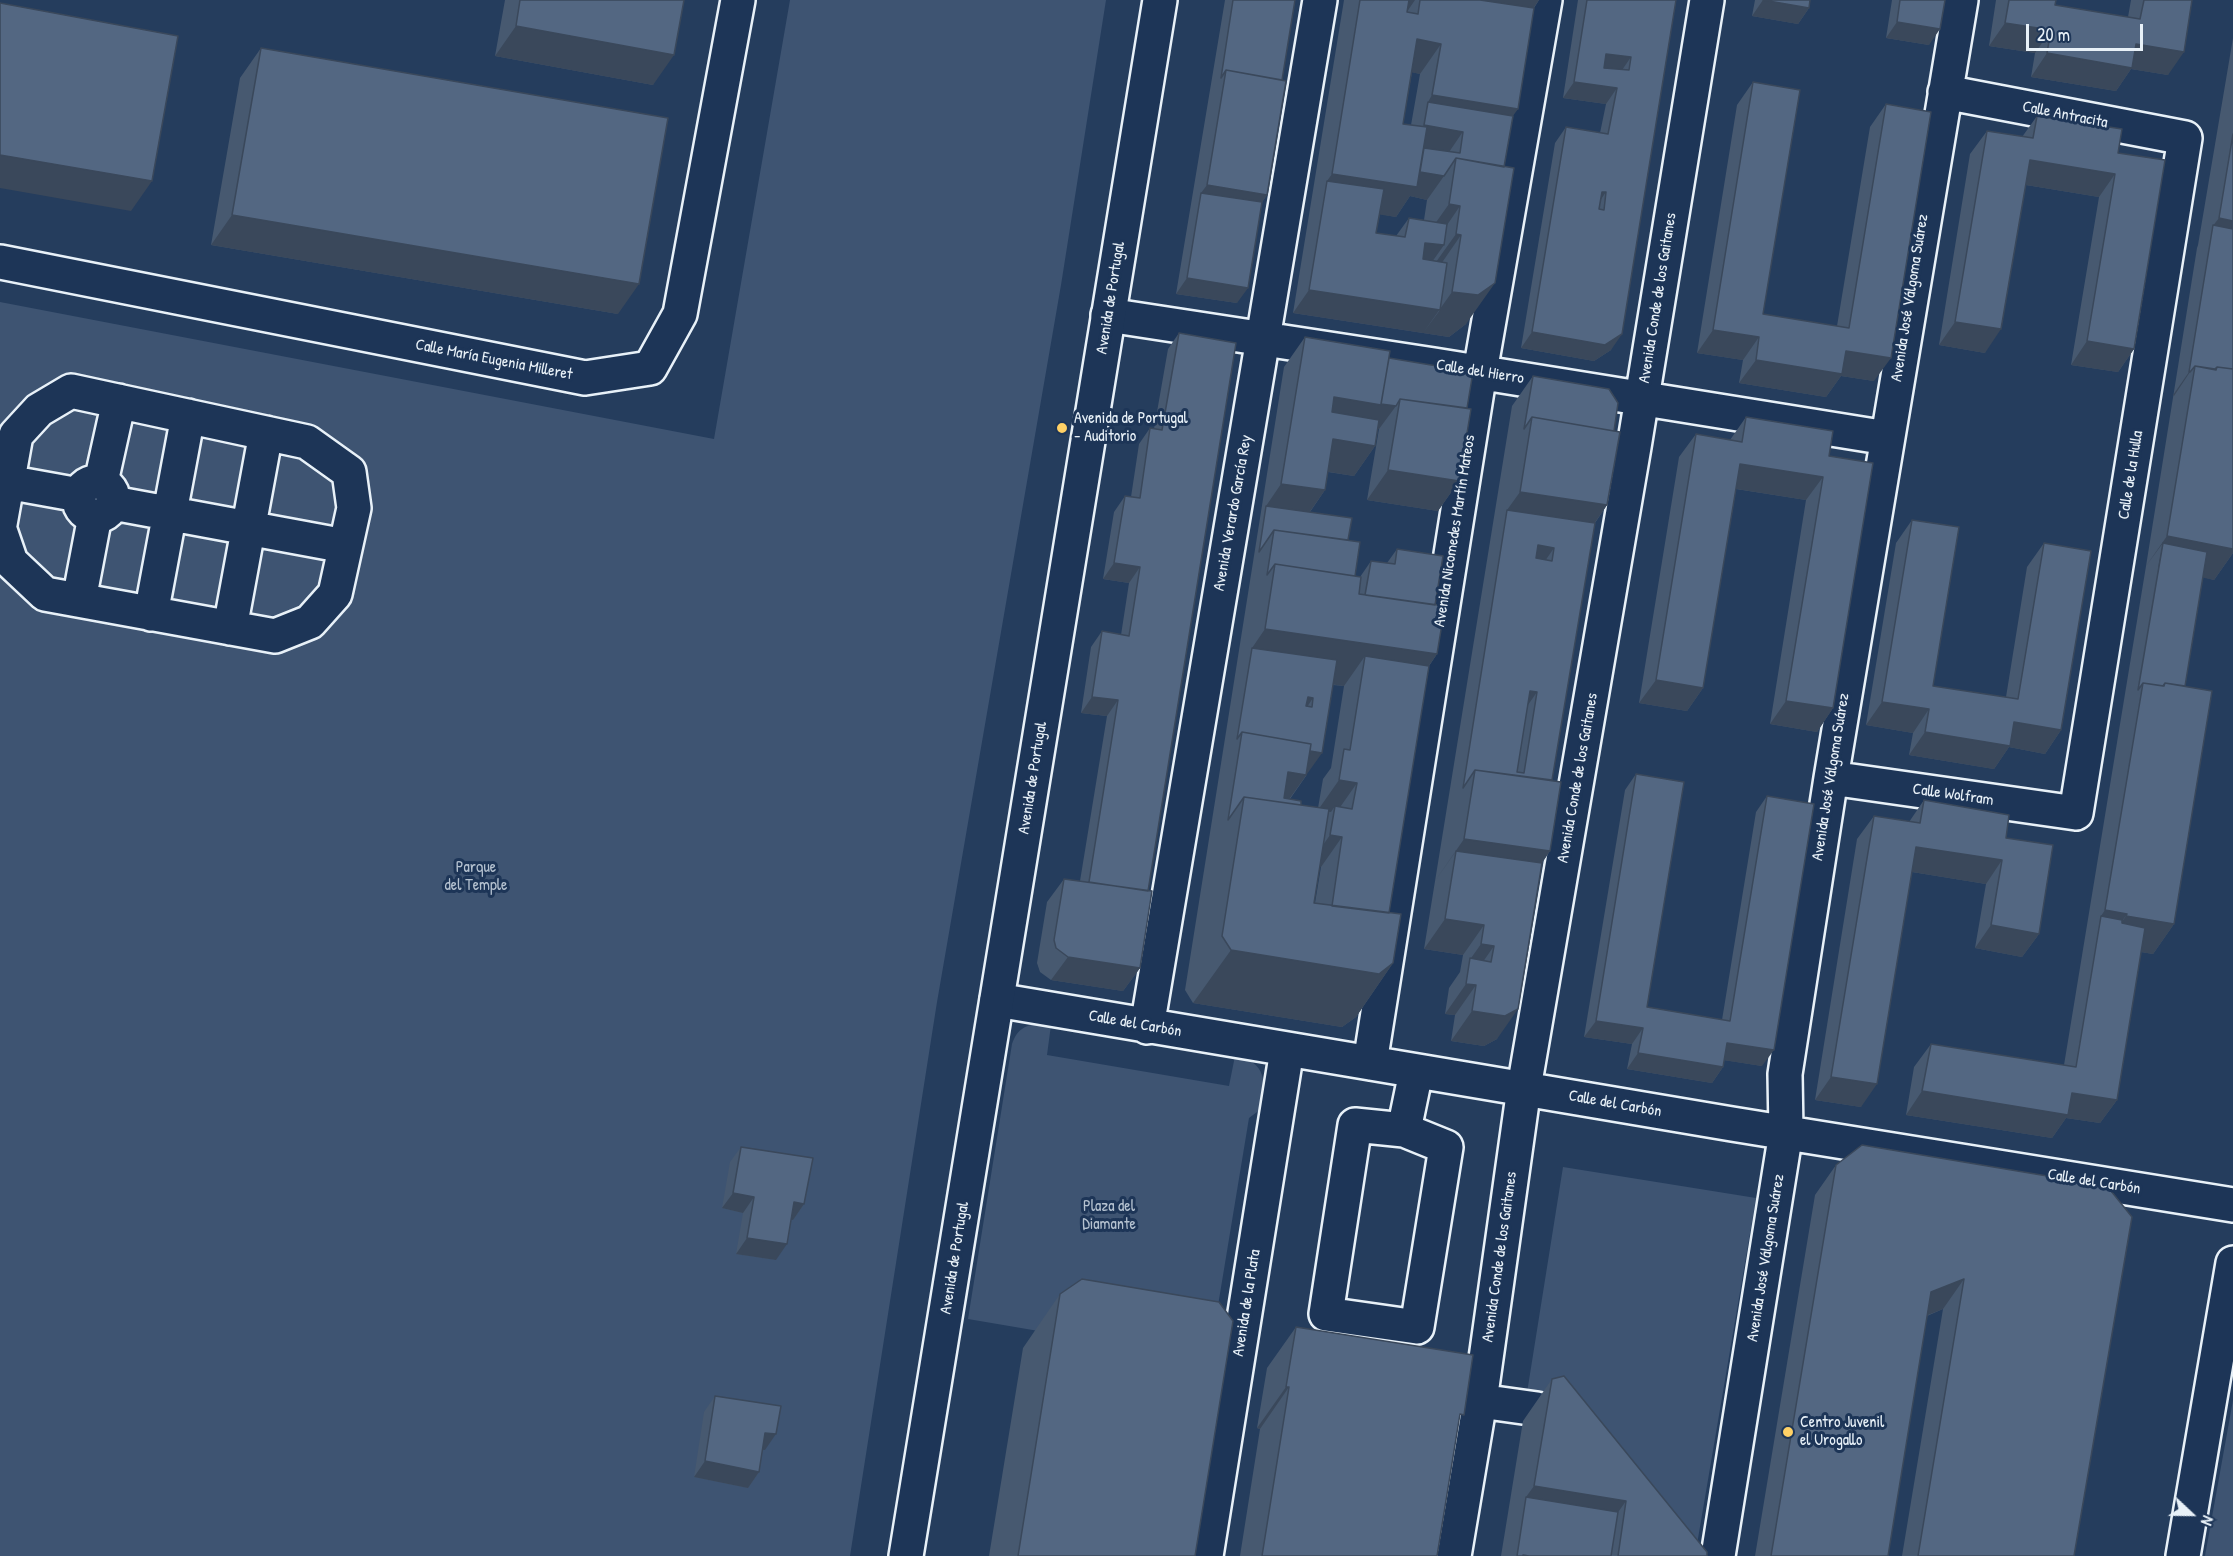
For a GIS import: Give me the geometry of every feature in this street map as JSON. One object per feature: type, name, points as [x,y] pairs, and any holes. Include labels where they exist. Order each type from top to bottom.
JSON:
[{"type":"street","name":"Calle María Eugenia Milleret","points":[[0,262],[585,378],[650,368],[680,314],[738,0]]},
{"type":"street","name":"Avenida de Portugal","points":[[906,1556],[1160,0]]},
{"type":"street","name":"Avenida Verardo García Rey","points":[[1147,1027],[1320,0]]},
{"type":"street","name":"Avenida Nicomedes Martín Mateos","points":[[1370,1063],[1480,372],[1545,0]]},
{"type":"street","name":"Avenida Conde de los Gaitanes","points":[[1454,1556],[1480,1401],[1524,1088],[1642,398],[1707,0]]},
{"type":"street","name":"Avenida José Válgoma Suárez","points":[[1718,1556],[1786,1132],[1785,1074],[1831,778],[1961,0]]},
{"type":"street","name":"Calle Antracita","points":[[1945,92],[2185,138]]},
{"type":"street","name":"Calle de la Hulla","points":[[2076,813],[2185,138]]},
{"type":"street","name":"Calle del Hierro","points":[[1108,315],[1887,438]]},
{"type":"street","points":[[0,524],[16,435],[39,410],[71,392],[307,442],[349,472],[354,508],[335,594],[310,622],[275,636],[45,594],[11,562],[0,530]]},
{"type":"street","points":[[79,600],[97,499],[119,401]]},
{"type":"street","points":[[152,614],[188,416]]},
{"type":"street","points":[[230,628],[266,433]]},
{"type":"street","points":[[8,482],[345,546]]},
{"type":"street","name":"Calle Wolfram","points":[[1831,778],[2076,813]]},
{"type":"street","name":"Calle del Carbón","points":[[996,1000],[1732,1125],[2233,1205]]},
{"type":"street","name":"Avenida de la Plata","points":[[1206,1556],[1287,1050]]},
{"type":"street","points":[[1404,1130],[1416,1072]]},
{"type":"street","points":[[1354,1125],[1404,1130],[1446,1147],[1417,1327],[1326,1314],[1354,1125]]},
{"type":"street","points":[[2183,1556],[2233,1263]]},
{"type":"street","points":[[1480,1401],[1537,1409],[1579,1462]]},
{"type":"green space","name":"Parque del Temple","points":[[790,0],[1106,0],[1061,285],[937,1002],[850,1556],[0,1556],[0,302],[714,439]]},
{"type":"green space","name":"Plaza del Diamante","points":[[1039,1024],[1051,1025],[1047,1055],[1229,1086],[1235,1056],[1246,1059],[1259,1068],[1264,1090],[1261,1109],[1249,1118],[1209,1360],[968,1319],[1012,1044],[1022,1029]]},
{"type":"green space","points":[[1563,1167],[1756,1198],[1695,1556],[1526,1399]]},
{"type":"green space","points":[[2233,1400],[2233,1556],[2205,1556]]},
{"type":"building","points":[[520,0],[684,0],[674,55],[516,26]]},
{"type":"building","points":[[1233,0],[1295,0],[1282,80],[1226,70],[1221,78]]},
{"type":"building","points":[[1360,0],[1409,0],[1407,12],[1418,14],[1420,0],[1480,0],[1534,8],[1518,109],[1432,95],[1441,44],[1417,39],[1403,124],[1427,127],[1417,187],[1332,174]]},
{"type":"building","points":[[1587,0],[1676,0],[1622,334],[1605,345],[1532,332],[1566,127],[1608,134],[1617,88],[1574,82]],"holes":[[[1606,54],[1631,57],[1629,70],[1604,68]],[[1602,192],[1606,192],[1604,210],[1599,209]]]},
{"type":"building","points":[[1763,0],[1810,0],[1809,8]]},
{"type":"building","points":[[1900,0],[1945,0],[1940,29],[1897,22]]},
{"type":"building","points":[[2009,0],[2056,0],[2055,5],[2140,19],[2144,0],[2192,0],[2184,52],[2136,44],[2132,68],[2047,53],[2051,30],[2005,23]]},
{"type":"building","points":[[0,3],[178,36],[152,181],[0,155]]},
{"type":"building","points":[[261,48],[668,118],[639,284],[232,215]]},
{"type":"building","points":[[1226,70],[1286,81],[1267,195],[1207,185]]},
{"type":"building","points":[[1753,82],[1800,90],[1763,314],[1849,328],[1886,104],[1931,112],[1891,358],[1846,351],[1842,374],[1756,360],[1759,337],[1713,330]]},
{"type":"building","points":[[1428,102],[1513,116],[1504,167],[1456,158],[1444,176],[1420,172],[1424,148],[1460,153],[1463,132],[1424,125]]},
{"type":"building","points":[[2037,116],[2122,129],[2118,153],[2165,160],[2134,349],[2087,341],[2115,174],[2030,160],[2001,329],[1955,322],[1987,131],[2033,138]]},
{"type":"building","points":[[2233,134],[2233,221],[2219,218]]},
{"type":"building","points":[[1456,158],[1514,168],[1495,283],[1478,295],[1452,292],[1461,235],[1456,234],[1460,206],[1449,204]]},
{"type":"building","points":[[1327,181],[1384,189],[1376,233],[1405,237],[1409,218],[1447,224],[1444,245],[1425,243],[1423,259],[1447,263],[1440,310],[1309,290]]},
{"type":"building","points":[[1201,193],[1262,202],[1248,288],[1187,278]]},
{"type":"building","points":[[2213,225],[2233,229],[2233,369],[2195,366],[2189,372]]},
{"type":"building","points":[[1179,333],[1236,343],[1148,891],[1089,882],[1118,700],[1092,697],[1102,631],[1129,636],[1140,567],[1114,563],[1125,496],[1140,498],[1150,428],[1162,430]]},
{"type":"building","points":[[1305,337],[1390,351],[1381,405],[1334,397],[1332,412],[1379,420],[1375,446],[1333,439],[1325,490],[1281,484]]},
{"type":"building","points":[[1389,358],[1473,372],[1467,408],[1400,399],[1396,406],[1381,404]]},
{"type":"building","points":[[2195,366],[2216,370],[2217,367],[2233,369],[2233,549],[2167,536]]},
{"type":"building","points":[[1533,376],[1609,389],[1618,403],[1614,431],[1532,417],[1524,429]]},
{"type":"building","points":[[1400,399],[1471,409],[1459,481],[1388,470]]},
{"type":"building","points":[[1532,417],[1620,432],[1607,505],[1520,492]]},
{"type":"building","points":[[1746,417],[1833,431],[1829,456],[1873,463],[1833,708],[1786,701],[1823,477],[1740,464],[1703,688],[1656,680],[1696,434],[1742,442]]},
{"type":"building","points":[[1266,506],[1352,518],[1348,540],[1274,530],[1259,552]]},
{"type":"building","points":[[1507,510],[1595,523],[1552,780],[1475,770],[1463,788]],"holes":[[[1538,545],[1554,548],[1552,561],[1536,558]],[[1530,691],[1537,692],[1524,773],[1517,772]]]},
{"type":"building","points":[[1912,520],[1959,527],[1933,686],[2018,699],[2044,543],[2091,551],[2061,730],[2014,722],[2010,746],[1925,732],[1929,709],[1882,702]]},
{"type":"building","points":[[1274,530],[1360,542],[1355,576],[1275,564],[1267,575]]},
{"type":"building","points":[[2163,543],[2207,552],[2185,686],[2143,683],[2138,690]]},
{"type":"building","points":[[1397,549],[1443,556],[1435,605],[1365,595],[1371,561],[1395,564]]},
{"type":"building","points":[[1275,564],[1361,577],[1359,594],[1445,606],[1437,654],[1265,629]]},
{"type":"building","points":[[1252,648],[1337,660],[1322,753],[1310,751],[1311,744],[1242,732],[1237,739]],"holes":[[[1308,697],[1313,698],[1312,707],[1306,706]]]},
{"type":"building","points":[[1365,656],[1429,666],[1389,913],[1332,906],[1342,837],[1330,835],[1335,806],[1352,809],[1357,783],[1339,780],[1344,749],[1350,750]]},
{"type":"building","points":[[2143,683],[2164,686],[2165,683],[2212,691],[2174,924],[2105,910]]},
{"type":"building","points":[[1242,732],[1311,744],[1306,775],[1288,772],[1284,798],[1301,801],[1301,805],[1244,797],[1228,820]]},
{"type":"building","points":[[1475,770],[1561,782],[1550,851],[1464,839]]},
{"type":"building","points":[[1636,774],[1684,782],[1647,1007],[1730,1021],[1767,796],[1814,804],[1774,1050],[1727,1043],[1723,1067],[1638,1053],[1643,1028],[1596,1021]]},
{"type":"building","points":[[1244,797],[1329,809],[1314,903],[1401,914],[1393,963],[1379,974],[1231,950],[1222,936]]},
{"type":"building","points":[[1924,800],[2009,815],[2006,838],[2053,845],[2039,934],[1991,925],[2002,860],[1916,847],[1877,1084],[1831,1077],[1874,816],[1920,823]]},
{"type":"building","points":[[1456,851],[1542,863],[1518,1009],[1505,1016],[1472,1011],[1476,985],[1466,984],[1470,958],[1491,962],[1494,946],[1481,944],[1484,925],[1445,919]]},
{"type":"building","points":[[1064,879],[1152,891],[1140,968],[1068,957],[1056,948],[1054,940]]},
{"type":"building","points":[[2101,916],[2145,928],[2117,1100],[2072,1093],[2068,1115],[1922,1091],[1931,1044],[2076,1067]]},
{"type":"building","points":[[1862,1145],[2107,1186],[2132,1217],[2074,1556],[1918,1556],[1964,1279],[1931,1292],[1888,1556],[1771,1556],[1836,1165]]},
{"type":"building","points":[[741,1147],[813,1158],[804,1204],[794,1202],[787,1244],[747,1238],[754,1197],[733,1193]]},
{"type":"building","points":[[1082,1279],[1219,1302],[1233,1321],[1195,1556],[1018,1556],[1060,1294]]},
{"type":"building","points":[[1296,1327],[1473,1355],[1464,1415],[1460,1414],[1437,1556],[1262,1556],[1289,1387],[1286,1387]]},
{"type":"building","points":[[1564,1376],[1707,1552],[1707,1556],[1618,1556],[1626,1501],[1534,1486],[1552,1379]]},
{"type":"building","points":[[715,1396],[781,1406],[776,1434],[765,1433],[759,1472],[705,1461]]},
{"type":"building","points":[[1526,1497],[1618,1512],[1611,1556],[1517,1556]]},
{"type":"place","name":"Avenida de Portugal - Auditorio","points":[[1062,428]]},
{"type":"place","name":"Centro Juvenil el Urogallo","points":[[1788,1432]]}]
